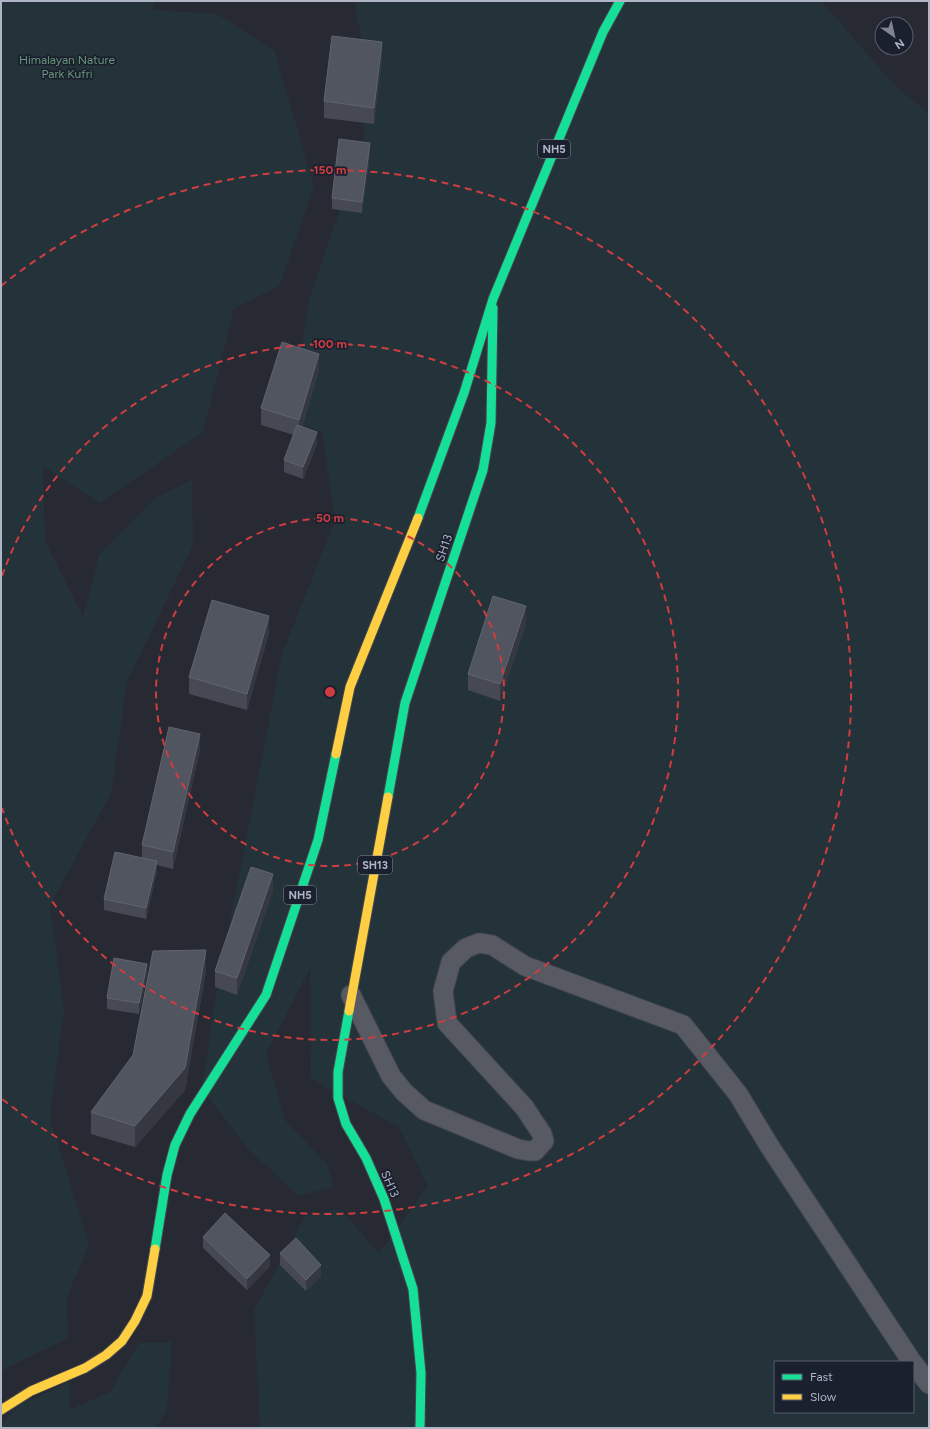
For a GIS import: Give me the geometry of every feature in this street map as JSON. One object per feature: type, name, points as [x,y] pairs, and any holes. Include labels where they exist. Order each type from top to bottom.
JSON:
[{"type":"main road","name":"NH5","points":[[1,1410],[31,1391],[85,1368],[106,1355],[122,1341],[135,1321],[147,1296],[167,1175],[175,1145],[190,1114],[266,995],[318,840],[350,687],[427,497],[464,393],[493,299],[603,32],[620,1]]},
{"type":"main road","name":"SH13","points":[[420,1428],[421,1373],[413,1289],[384,1199],[366,1158],[346,1124],[338,1098],[338,1072],[405,703],[483,470],[491,423],[493,299]]},
{"type":"street","points":[[352,994],[391,1076],[404,1092],[424,1110],[518,1149],[529,1151],[536,1151],[544,1141],[542,1134],[524,1107],[447,1023],[443,991],[451,962],[466,948],[479,943],[492,945],[525,966],[682,1025],[738,1094],[779,1160],[912,1361]]},
{"type":"street","points":[[914,1363],[929,1384]]},
{"type":"green space","name":"Himalayan Nature Park Kufri","points":[[1,1],[155,1],[153,10],[217,14],[274,50],[314,186],[280,285],[234,309],[203,432],[100,503],[43,466],[45,541],[83,617],[99,555],[154,499],[192,480],[193,545],[127,682],[111,793],[50,905],[64,1009],[50,1119],[89,1244],[67,1297],[68,1338],[1,1371]]},
{"type":"green space","points":[[357,1],[821,1],[897,88],[929,113],[929,1428],[260,1428],[254,1310],[306,1215],[340,1209],[379,1253],[428,1186],[399,1127],[311,1079],[310,968],[266,1054],[285,1120],[326,1163],[334,1186],[299,1196],[249,1150],[202,1089],[215,1000],[282,654],[335,521],[322,432],[264,413],[300,363],[308,303],[364,139],[367,66],[355,6]]},
{"type":"green space","points":[[172,1342],[167,1410],[155,1428],[1,1428],[1,1424],[22,1404],[70,1382],[70,1410],[110,1392],[139,1343]]},
{"type":"building","points":[[332,36],[382,42],[374,108],[324,101]]},
{"type":"building","points":[[339,139],[370,143],[362,202],[332,198]]},
{"type":"building","points":[[282,342],[319,354],[299,420],[261,408]]},
{"type":"building","points":[[297,425],[317,432],[303,467],[284,460]]},
{"type":"building","points":[[493,596],[526,606],[500,684],[468,674]]},
{"type":"building","points":[[212,600],[269,616],[247,694],[189,677]]},
{"type":"building","points":[[169,727],[200,734],[173,852],[142,845]]},
{"type":"building","points":[[115,852],[157,861],[146,908],[104,899]]},
{"type":"building","points":[[251,867],[273,874],[237,978],[215,971]]},
{"type":"building","points":[[206,950],[185,1068],[135,1126],[91,1112],[133,1055],[153,951]]},
{"type":"building","points":[[114,958],[147,964],[139,1003],[107,998]]},
{"type":"building","points":[[225,1213],[270,1255],[247,1279],[203,1237]]},
{"type":"building","points":[[296,1238],[321,1265],[306,1280],[280,1253]]},
{"type":"traffic: fast","points":[[418,518],[464,393],[493,299],[603,32],[620,1]]},
{"type":"traffic: fast","points":[[388,797],[405,703],[483,470],[491,423],[493,308]]},
{"type":"traffic: fast","points":[[155,1249],[167,1175],[175,1145],[190,1114],[266,995],[318,840],[336,754]]},
{"type":"traffic: fast","points":[[349,1011],[338,1072],[338,1098],[346,1124],[366,1158],[384,1199],[413,1289],[421,1373],[420,1428]]},
{"type":"traffic: slow","points":[[336,754],[350,687],[418,518]]},
{"type":"traffic: slow","points":[[349,1011],[388,797]]},
{"type":"traffic: slow","points":[[1,1410],[31,1391],[85,1368],[106,1355],[122,1341],[135,1321],[147,1296],[155,1249]]}]
